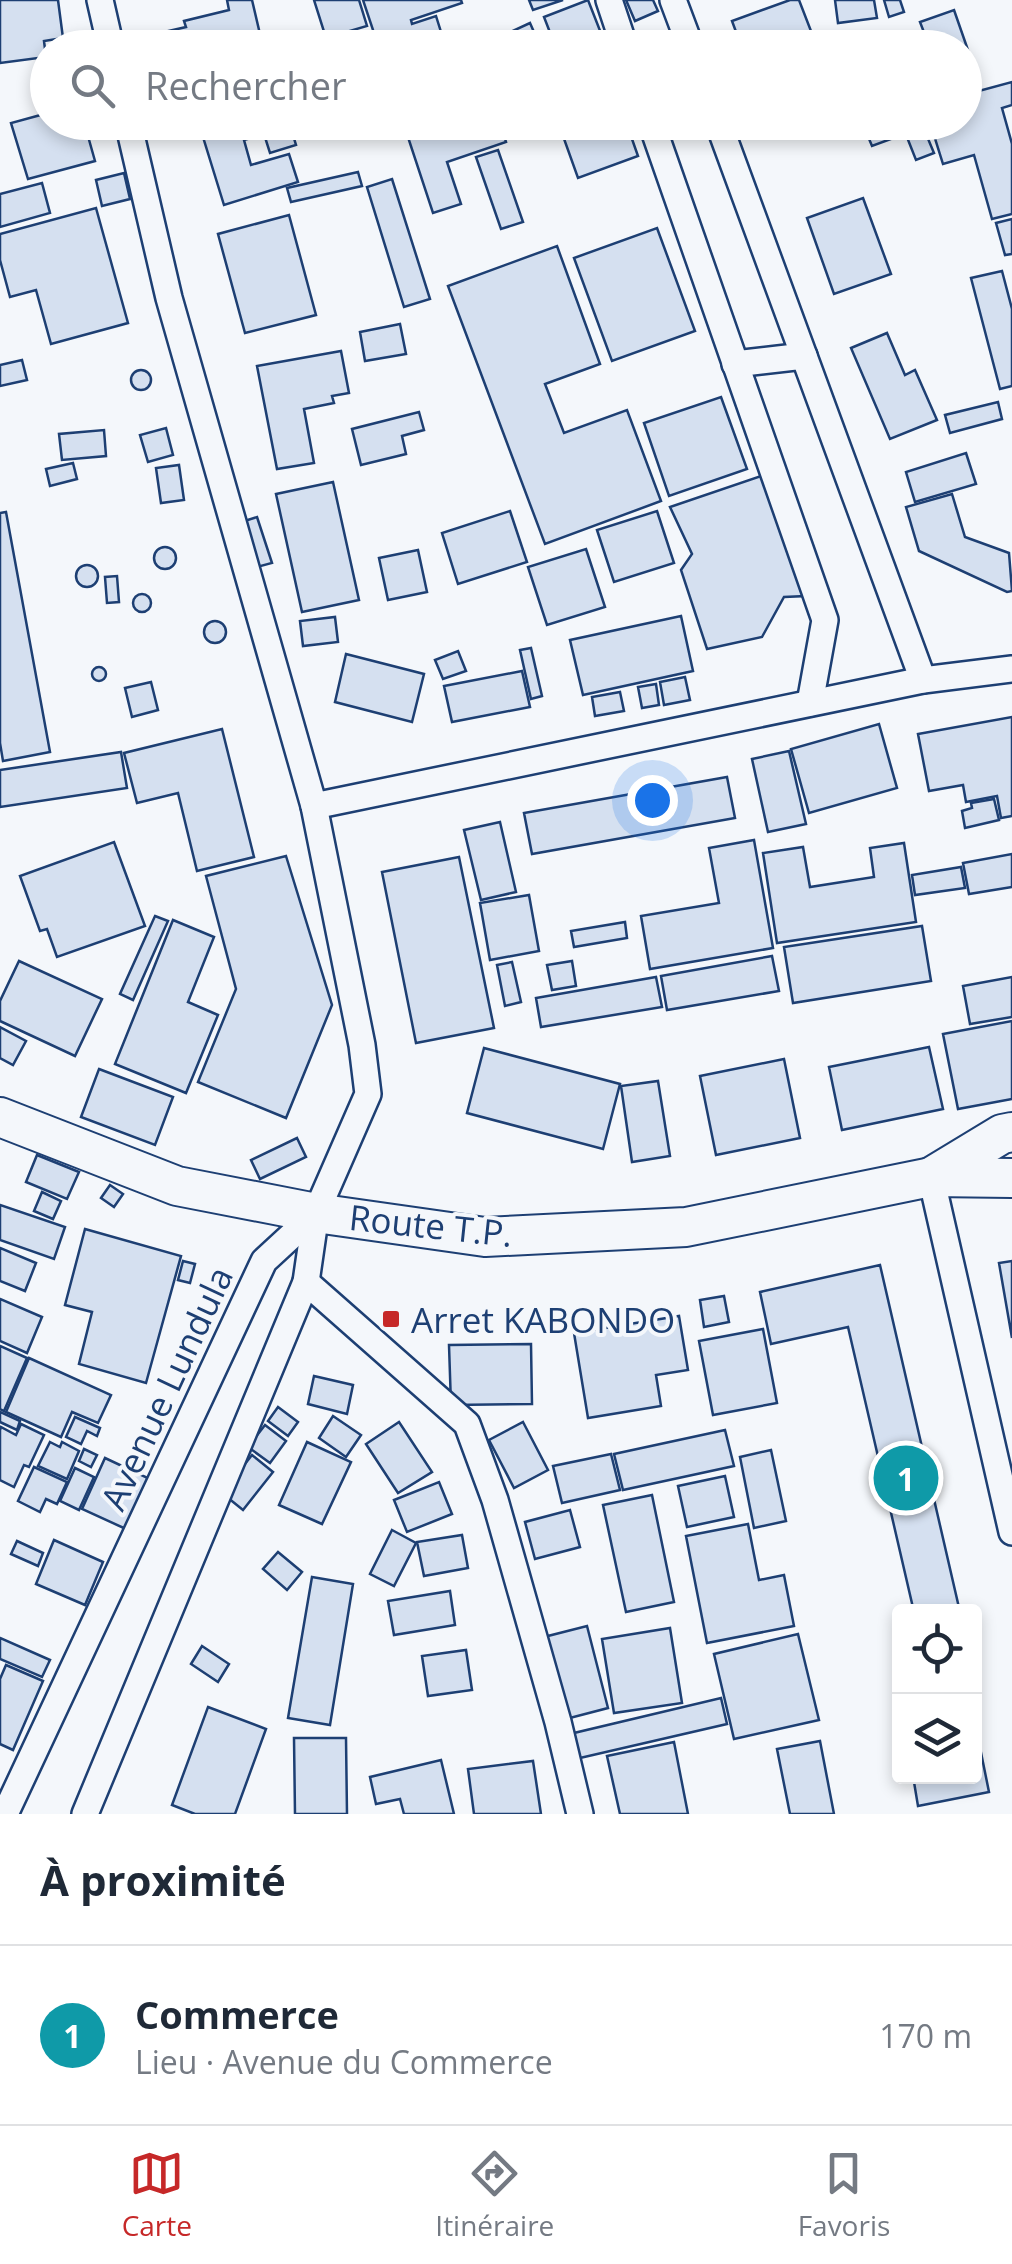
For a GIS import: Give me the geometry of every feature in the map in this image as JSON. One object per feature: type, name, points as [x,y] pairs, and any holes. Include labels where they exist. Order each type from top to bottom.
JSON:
[{"type":"street","points":[[100,0],[107,30]]},
{"type":"street","points":[[608,0],[619,30]]},
{"type":"street","points":[[673,0],[684,30]]},
{"type":"street","points":[[85,1814],[306,1282],[316,1213],[368,1094],[362,1044],[314,806],[169,298],[132,140]]},
{"type":"street","points":[[657,140],[825,620],[810,703]]},
{"type":"street","points":[[725,140],[923,680]]},
{"type":"street","points":[[736,364],[804,356]]},
{"type":"street","points":[[314,806],[923,680],[1012,669]]},
{"type":"street","name":"Route T.P.","points":[[0,1117],[178,1186],[316,1213],[485,1237],[686,1227],[932,1176],[1012,1178]]},
{"type":"street","name":"Route T.P.","points":[[932,1176],[1002,1134],[1012,1132]]},
{"type":"street","points":[[932,1176],[1012,1532]]},
{"type":"street","name":"Avenue Lundula","points":[[6,1814],[264,1261],[316,1213]]},
{"type":"street","points":[[306,1282],[467,1424],[495,1500],[580,1814]]},
{"type":"building","points":[[0,0],[58,0],[62,30],[30,30],[30,59],[0,63]]},
{"type":"building","points":[[227,0],[252,0],[259,30],[173,30],[186,27],[184,21],[229,10]]},
{"type":"building","points":[[314,0],[359,0],[367,26],[323,30]]},
{"type":"building","points":[[363,0],[462,3],[411,20],[412,24],[436,16],[440,30],[373,30]]},
{"type":"building","points":[[529,0],[563,0],[533,10]]},
{"type":"building","points":[[588,0],[600,30],[549,30],[544,17]]},
{"type":"building","points":[[626,0],[653,0],[658,11],[635,21]]},
{"type":"building","points":[[799,0],[811,30],[735,30],[732,21]]},
{"type":"building","points":[[835,0],[874,0],[877,18],[838,23]]},
{"type":"building","points":[[884,0],[900,0],[904,12],[889,17]]},
{"type":"building","points":[[954,10],[961,30],[923,30],[920,22]]},
{"type":"building","points":[[530,23],[533,30],[515,30]]},
{"type":"building","points":[[1012,82],[1012,105],[1002,108],[1012,144],[1012,214],[992,219],[974,155],[943,164],[936,140],[982,140],[982,90]]},
{"type":"building","points":[[30,118],[30,140],[89,140],[95,161],[28,179],[11,123]]},
{"type":"building","points":[[204,140],[244,140],[251,165],[289,154],[298,182],[224,205]]},
{"type":"building","points":[[266,140],[294,140],[296,145],[270,153]]},
{"type":"building","points":[[409,140],[505,140],[447,162],[461,204],[433,213]]},
{"type":"building","points":[[564,140],[632,140],[638,156],[578,178]]},
{"type":"building","points":[[908,140],[929,140],[934,153],[916,160]]},
{"type":"building","points":[[498,150],[523,222],[501,229],[476,157]]},
{"type":"building","points":[[358,172],[362,186],[291,202],[287,188]]},
{"type":"building","points":[[124,173],[130,199],[102,206],[96,180]]},
{"type":"building","points":[[392,179],[430,299],[404,307],[367,187]]},
{"type":"building","points":[[42,183],[50,213],[0,227],[0,194]]},
{"type":"building","points":[[863,198],[891,274],[834,294],[807,218]]},
{"type":"building","points":[[96,208],[128,323],[51,344],[36,290],[10,297],[0,260],[0,234]]},
{"type":"building","points":[[289,215],[316,315],[245,333],[218,234]]},
{"type":"building","points":[[1012,219],[1012,254],[1005,255],[996,223]]},
{"type":"building","points":[[657,228],[695,331],[612,361],[574,258]]},
{"type":"building","points":[[557,246],[600,364],[545,384],[564,433],[627,410],[661,501],[545,544],[448,286]]},
{"type":"building","points":[[1002,271],[1012,309],[1012,386],[1000,389],[971,278]]},
{"type":"building","points":[[400,324],[406,354],[365,361],[360,332]]},
{"type":"building","points":[[887,333],[905,375],[915,370],[937,420],[890,439],[851,348]]},
{"type":"building","points":[[341,351],[349,393],[332,396],[334,403],[304,409],[314,463],[277,469],[257,366]]},
{"type":"building","points":[[22,360],[27,380],[0,386],[0,365]]},
{"type":"building","points":[[137,370],[145,370],[151,380],[145,390],[137,390],[131,384],[131,376]]},
{"type":"building","points":[[721,397],[747,469],[669,496],[644,423]]},
{"type":"building","points":[[998,402],[1002,419],[950,433],[945,415]]},
{"type":"building","points":[[419,412],[424,430],[402,436],[406,454],[361,465],[352,429]]},
{"type":"building","points":[[166,428],[173,455],[148,462],[140,435]]},
{"type":"building","points":[[104,430],[106,456],[62,460],[59,434]]},
{"type":"building","points":[[966,453],[976,484],[915,502],[906,472]]},
{"type":"building","points":[[73,463],[77,479],[50,486],[46,469]]},
{"type":"building","points":[[179,465],[184,500],[161,503],[156,468]]},
{"type":"building","points":[[761,476],[806,596],[784,597],[762,637],[707,649],[681,570],[692,554],[670,507]]},
{"type":"building","points":[[333,482],[359,600],[302,612],[276,494]]},
{"type":"building","points":[[952,494],[965,537],[1009,553],[1012,591],[919,551],[906,507]]},
{"type":"building","points":[[510,511],[527,562],[458,584],[442,533]]},
{"type":"building","points":[[657,511],[674,563],[614,582],[597,530]]},
{"type":"building","points":[[6,512],[50,752],[3,761],[0,513]]},
{"type":"building","points":[[257,517],[272,563],[253,568],[238,523]]},
{"type":"building","points":[[165,547],[173,550],[173,566],[165,569],[157,566],[154,558],[157,550]]},
{"type":"building","points":[[586,549],[605,607],[547,625],[528,567]]},
{"type":"building","points":[[418,550],[427,592],[388,600],[379,558]]},
{"type":"building","points":[[87,565],[95,568],[95,584],[87,587],[79,584],[76,576],[79,568]]},
{"type":"building","points":[[117,576],[119,602],[107,603],[105,577]]},
{"type":"building","points":[[142,594],[151,603],[142,612],[133,603]]},
{"type":"building","points":[[681,616],[693,671],[583,695],[570,640]]},
{"type":"building","points":[[335,617],[338,642],[303,646],[300,621]]},
{"type":"building","points":[[215,621],[226,632],[215,643],[204,632]]},
{"type":"building","points":[[531,648],[542,696],[531,699],[520,650]]},
{"type":"building","points":[[458,651],[466,671],[443,679],[435,660]]},
{"type":"building","points":[[346,654],[424,674],[412,722],[335,702]]},
{"type":"building","points":[[99,667],[106,674],[99,681],[92,674]]},
{"type":"building","points":[[522,671],[530,707],[452,722],[444,686]]},
{"type":"building","points":[[685,677],[690,700],[664,705],[660,682]]},
{"type":"building","points":[[151,682],[158,710],[132,717],[125,688]]},
{"type":"building","points":[[656,684],[659,705],[642,708],[638,687]]},
{"type":"building","points":[[620,692],[624,711],[595,716],[592,697]]},
{"type":"building","points":[[1012,717],[1012,816],[1001,818],[997,796],[966,802],[963,785],[929,791],[918,734]]},
{"type":"building","points":[[879,724],[897,788],[809,813],[791,749]]},
{"type":"building","points":[[222,729],[254,857],[197,871],[178,793],[137,803],[124,753]]},
{"type":"building","points":[[789,751],[806,824],[768,832],[752,759]]},
{"type":"building","points":[[121,752],[127,788],[0,807],[0,770]]},
{"type":"building","points":[[727,777],[735,818],[532,854],[524,813]]},
{"type":"building","points":[[994,799],[999,820],[965,828],[962,811],[972,808],[971,803]]},
{"type":"building","points":[[500,822],[516,892],[481,900],[464,830]]},
{"type":"building","points":[[754,840],[773,948],[650,969],[641,916],[719,903],[709,848]]},
{"type":"building","points":[[114,842],[145,926],[57,957],[47,929],[40,931],[20,876]]},
{"type":"building","points":[[904,843],[916,922],[777,943],[763,853],[803,847],[810,887],[874,877],[870,848]]},
{"type":"building","points":[[1012,854],[1012,887],[969,894],[963,863]]},
{"type":"building","points":[[286,856],[332,1005],[286,1118],[198,1082],[236,989],[206,876]]},
{"type":"building","points":[[459,857],[494,1028],[416,1043],[382,872]]},
{"type":"building","points":[[961,867],[965,888],[915,895],[912,875]]},
{"type":"building","points":[[529,895],[539,951],[490,960],[480,903]]},
{"type":"building","points":[[155,916],[168,921],[133,1000],[120,994]]},
{"type":"building","points":[[173,920],[214,937],[188,1002],[218,1015],[186,1093],[115,1064]]},
{"type":"building","points":[[625,922],[627,938],[574,947],[571,931]]},
{"type":"building","points":[[922,926],[931,981],[793,1003],[784,947]]},
{"type":"building","points":[[772,956],[779,991],[667,1010],[661,976]]},
{"type":"building","points":[[19,961],[102,999],[75,1056],[0,1021],[0,1001]]},
{"type":"building","points":[[572,961],[576,986],[552,990],[547,965]]},
{"type":"building","points":[[512,962],[521,1002],[505,1006],[497,965]]},
{"type":"building","points":[[656,977],[662,1007],[541,1027],[536,998]]},
{"type":"building","points":[[1012,977],[1012,1017],[970,1024],[963,986]]},
{"type":"building","points":[[1012,1021],[1012,1099],[958,1109],[943,1034]]},
{"type":"building","points":[[0,1027],[26,1041],[13,1065],[0,1058]]},
{"type":"building","points":[[929,1047],[943,1109],[842,1130],[829,1067]]},
{"type":"building","points":[[484,1048],[620,1084],[603,1149],[467,1113]]},
{"type":"building","points":[[784,1059],[800,1138],[716,1155],[700,1076]]},
{"type":"building","points":[[99,1069],[173,1097],[155,1145],[81,1117]]},
{"type":"building","points":[[658,1081],[670,1156],[632,1162],[621,1086]]},
{"type":"building","points":[[297,1138],[306,1157],[260,1179],[251,1160]]},
{"type":"building","points":[[37,1155],[79,1172],[67,1199],[26,1182]]},
{"type":"building","points":[[110,1185],[123,1194],[114,1207],[101,1198]]},
{"type":"building","points":[[42,1192],[61,1201],[53,1219],[34,1211]]},
{"type":"building","points":[[0,1205],[65,1227],[54,1259],[0,1240]]},
{"type":"building","points":[[85,1229],[181,1256],[146,1383],[79,1364],[92,1312],[65,1305]]},
{"type":"building","points":[[0,1248],[36,1263],[25,1291],[0,1281]]},
{"type":"building","points":[[183,1261],[195,1264],[190,1283],[178,1280]]},
{"type":"building","points":[[1012,1261],[1012,1338],[999,1263]]},
{"type":"building","points":[[880,1265],[958,1604],[912,1604],[848,1327],[771,1344],[760,1292]]},
{"type":"building","points":[[212,1280],[226,1289],[219,1300],[205,1290]]},
{"type":"building","points":[[724,1296],[729,1322],[704,1327],[700,1300]]},
{"type":"building","points":[[0,1299],[42,1317],[27,1353],[0,1341]]},
{"type":"building","points":[[679,1316],[688,1370],[656,1375],[661,1406],[588,1418],[574,1333]]},
{"type":"building","points":[[763,1329],[777,1403],[713,1415],[699,1341]]},
{"type":"building","points":[[531,1344],[532,1404],[451,1405],[449,1345]]},
{"type":"building","points":[[0,1346],[27,1358],[4,1411],[0,1409]]},
{"type":"building","points":[[29,1358],[111,1395],[98,1423],[72,1412],[61,1437],[6,1412]]},
{"type":"building","points":[[314,1376],[353,1385],[347,1414],[308,1404]]},
{"type":"building","points":[[278,1407],[298,1422],[288,1436],[268,1421]]},
{"type":"building","points":[[0,1412],[20,1421],[17,1430],[0,1422]]},
{"type":"building","points":[[333,1416],[361,1435],[346,1457],[319,1438]]},
{"type":"building","points":[[75,1417],[100,1428],[97,1436],[87,1431],[81,1444],[66,1437]]},
{"type":"building","points":[[399,1422],[432,1472],[398,1493],[366,1444]]},
{"type":"building","points":[[523,1422],[548,1470],[514,1488],[489,1440]]},
{"type":"building","points":[[21,1424],[44,1435],[14,1487],[0,1480],[0,1430],[1,1427],[16,1435]]},
{"type":"building","points":[[265,1425],[286,1441],[270,1463],[248,1447]]},
{"type":"building","points":[[725,1430],[734,1466],[623,1490],[614,1454]]},
{"type":"building","points":[[50,1442],[60,1447],[62,1442],[79,1451],[67,1479],[38,1466]]},
{"type":"building","points":[[307,1442],[351,1462],[322,1524],[279,1505]]},
{"type":"building","points":[[84,1449],[97,1455],[91,1467],[79,1461]]},
{"type":"building","points":[[771,1450],[786,1521],[754,1528],[740,1457]]},
{"type":"building","points":[[611,1454],[620,1490],[562,1503],[553,1466]]},
{"type":"building","points":[[252,1455],[273,1472],[243,1510],[222,1493]]},
{"type":"building","points":[[105,1458],[150,1479],[126,1529],[82,1509]]},
{"type":"building","points":[[34,1467],[67,1482],[57,1504],[46,1499],[40,1512],[18,1501]]},
{"type":"building","points":[[75,1468],[94,1477],[79,1510],[60,1501]]},
{"type":"building","points":[[725,1476],[734,1517],[687,1527],[678,1486]]},
{"type":"building","points":[[439,1482],[452,1514],[407,1532],[394,1500]]},
{"type":"building","points":[[652,1495],[674,1602],[626,1612],[603,1505]]},
{"type":"building","points":[[570,1510],[580,1547],[535,1559],[525,1522]]},
{"type":"building","points":[[748,1524],[759,1580],[784,1575],[794,1626],[707,1643],[686,1536]]},
{"type":"building","points":[[392,1530],[416,1543],[394,1586],[370,1574]]},
{"type":"building","points":[[462,1535],[468,1568],[424,1576],[417,1542]]},
{"type":"building","points":[[54,1540],[103,1562],[85,1605],[36,1584]]},
{"type":"building","points":[[17,1541],[43,1553],[38,1566],[11,1554]]},
{"type":"building","points":[[278,1552],[302,1572],[287,1590],[263,1569]]},
{"type":"building","points":[[312,1577],[353,1584],[330,1725],[288,1718]]},
{"type":"building","points":[[450,1591],[455,1625],[394,1635],[388,1601]]},
{"type":"building","points":[[587,1626],[608,1708],[566,1719],[544,1637]]},
{"type":"building","points":[[670,1628],[682,1703],[614,1713],[602,1639]]},
{"type":"building","points":[[798,1634],[819,1720],[734,1739],[714,1654]]},
{"type":"building","points":[[0,1638],[50,1660],[42,1677],[0,1659]]},
{"type":"building","points":[[202,1646],[229,1664],[218,1682],[191,1664]]},
{"type":"building","points":[[466,1650],[472,1690],[428,1696],[422,1656]]},
{"type":"building","points":[[6,1665],[43,1681],[13,1750],[0,1744],[0,1679]]},
{"type":"building","points":[[721,1698],[727,1724],[580,1758],[574,1733]]},
{"type":"building","points":[[208,1707],[266,1729],[235,1814],[195,1814],[172,1805]]},
{"type":"building","points":[[294,1738],[346,1738],[347,1814],[295,1814]]},
{"type":"building","points":[[820,1741],[834,1814],[790,1814],[777,1749]]},
{"type":"building","points":[[674,1742],[688,1814],[620,1814],[607,1756]]},
{"type":"building","points":[[982,1757],[989,1792],[918,1806],[914,1784],[982,1784]]},
{"type":"building","points":[[441,1760],[454,1814],[404,1814],[400,1799],[376,1804],[370,1777]]},
{"type":"building","points":[[533,1761],[541,1814],[474,1814],[468,1769]]},
{"type":"place","name":"Arret KABONDO","points":[[391,1319]]},
{"type":"place","name":"Commerce","points":[[906,1478]]}]
